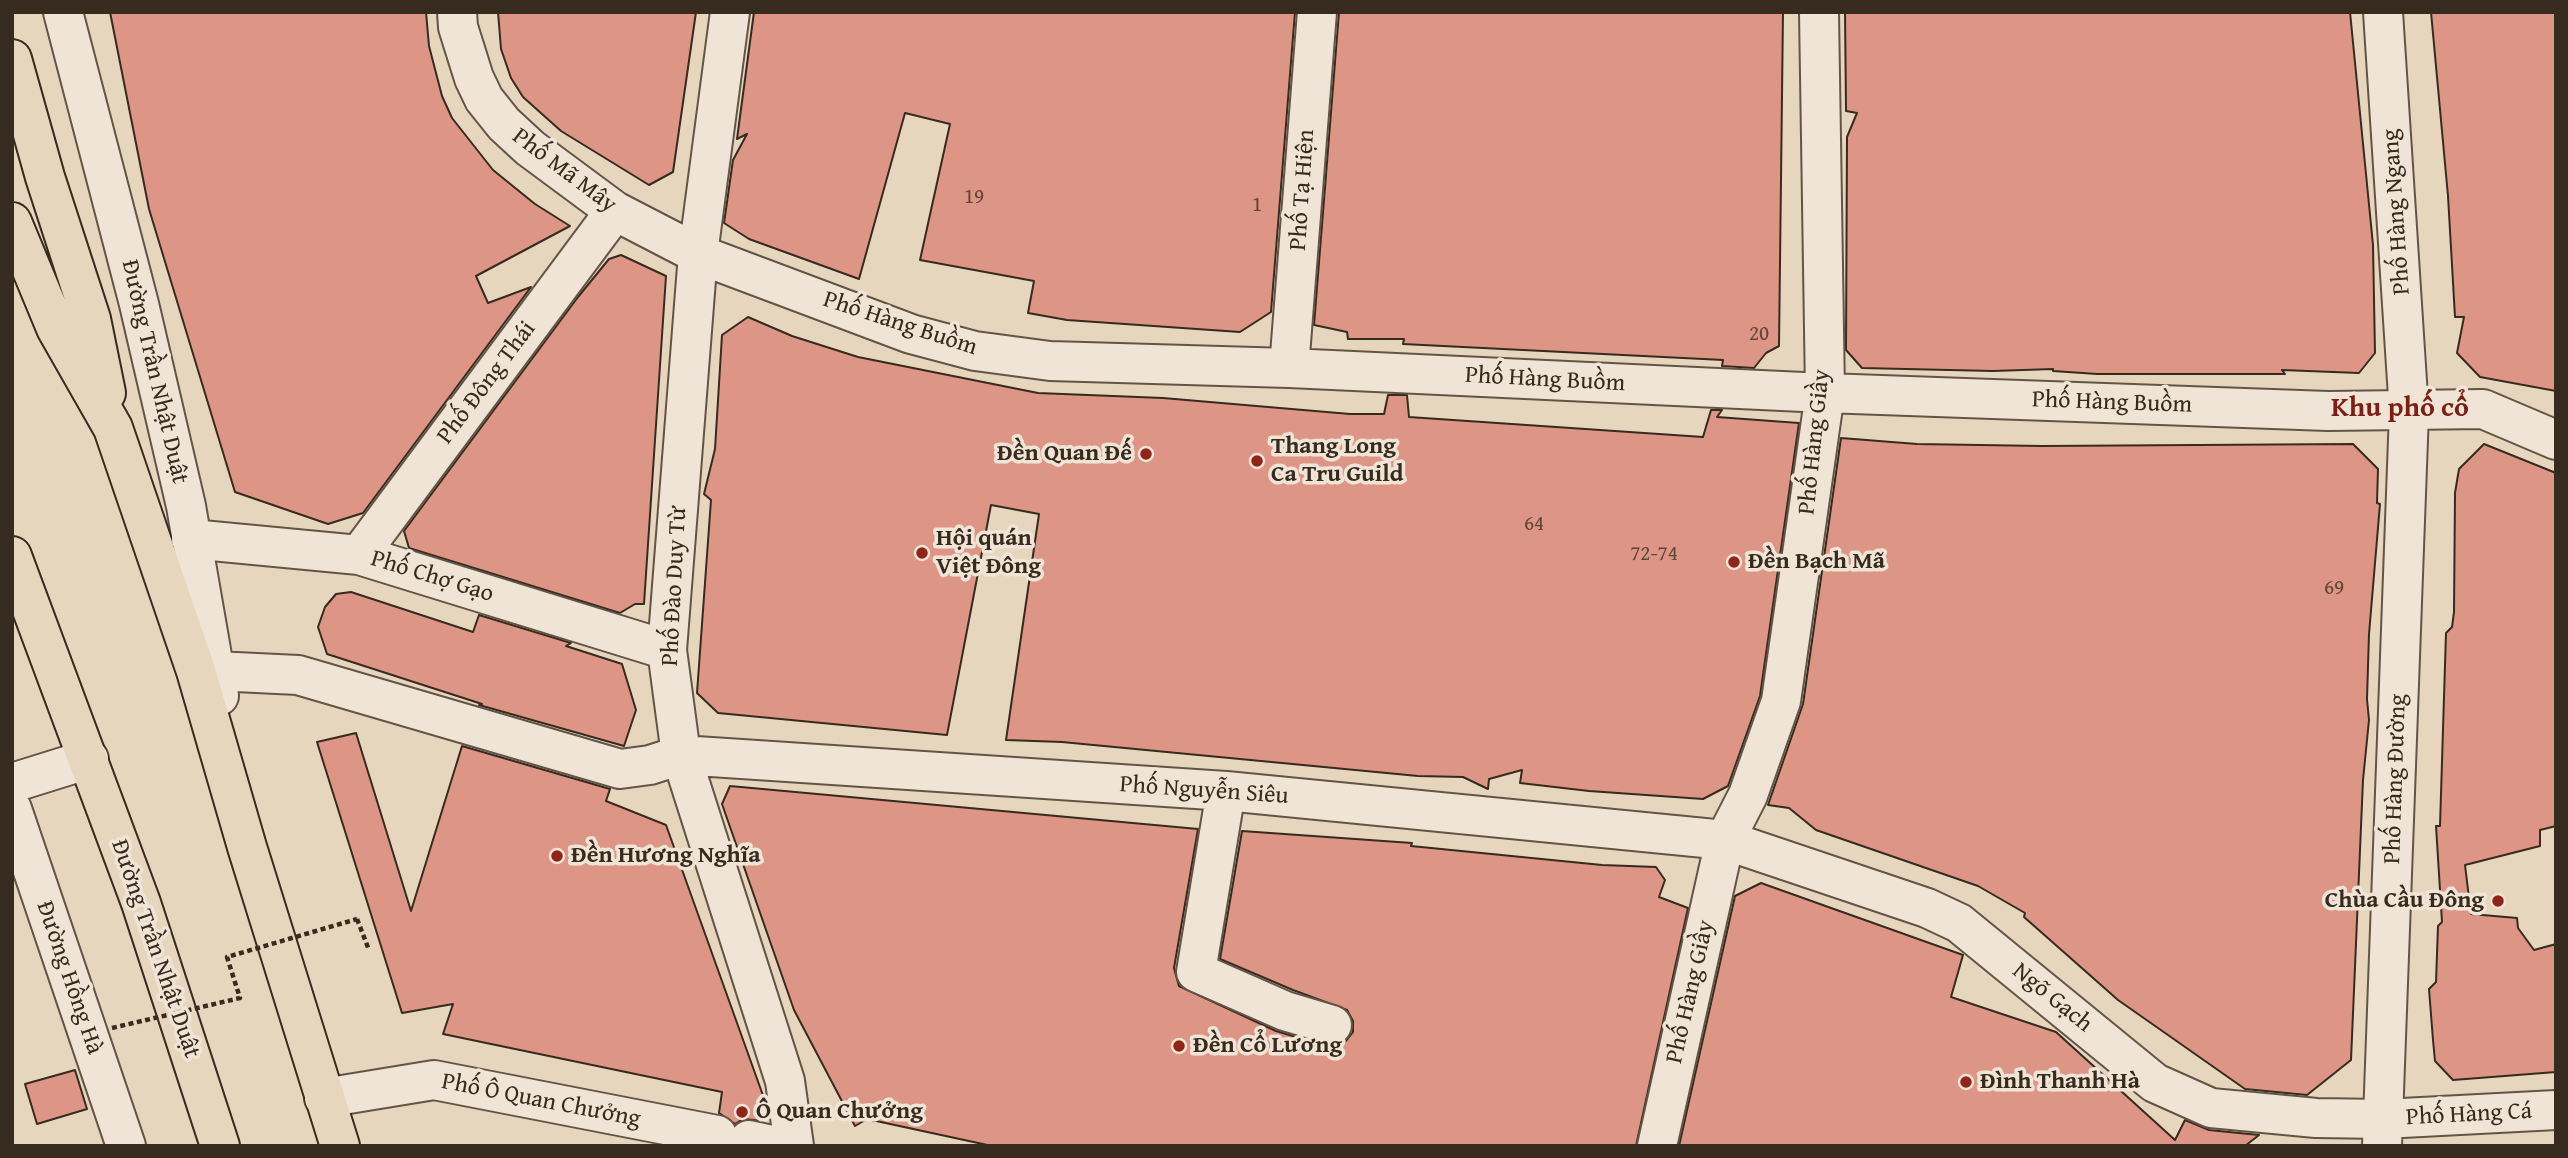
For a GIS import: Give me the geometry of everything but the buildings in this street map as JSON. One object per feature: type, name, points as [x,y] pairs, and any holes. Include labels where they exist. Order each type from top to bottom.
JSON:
[{"type":"main road","points":[[12,59],[45,177],[91,319],[113,428]]},
{"type":"main road","name":"Đường Trần Nhật Duật","points":[[12,222],[56,328],[113,428],[196,671],[340,1146]]},
{"type":"main road","name":"Đường Trần Nhật Duật","points":[[12,556],[141,903],[220,1146]]},
{"type":"street","name":"Đường Trần Nhật Duật","points":[[63,12],[139,304],[191,539],[219,693],[215,737]]},
{"type":"street","name":"Phố Mã Mây","points":[[457,12],[458,27],[474,78],[484,99],[504,124],[530,148],[615,211],[698,254]]},
{"type":"street","name":"Phố Đào Duy Từ","points":[[730,12],[698,254],[667,650],[681,755],[785,1081],[794,1146]]},
{"type":"street","name":"Phố Tạ Hiện","points":[[1289,368],[1317,12]]},
{"type":"street","name":"Phố Hàng Giầy","points":[[1657,1146],[1725,840],[1748,795],[1781,701],[1825,393],[1819,12]]},
{"type":"street","name":"Phố Hàng Ngang","points":[[2383,12],[2409,412]]},
{"type":"street","name":"Phố Đông Thái","points":[[359,555],[615,211]]},
{"type":"street","name":"Phố Hàng Buồm","points":[[698,254],[912,334],[975,351],[1050,361],[1289,368],[1825,393],[2409,412],[2483,409],[2556,440]]},
{"type":"street","name":"Phố Hàng Đường","points":[[2382,1132],[2409,412]]},
{"type":"street","name":"Phố Chợ Gạo","points":[[191,539],[359,555],[667,650]]},
{"type":"street","points":[[215,671],[298,675],[620,769],[650,765],[681,755]]},
{"type":"street","name":"Phố Nguyễn Siêu","points":[[681,755],[1226,791],[1725,840]]},
{"type":"street","points":[[12,783],[89,759]]},
{"type":"street","points":[[1226,791],[1196,972],[1285,1011],[1332,1026]]},
{"type":"street","name":"Đường Hồng Hà","points":[[12,809],[126,1146]]},
{"type":"street","name":"Ngõ Gạch","points":[[1725,840],[1927,908],[1959,923],[2155,1083],[2211,1108],[2316,1118],[2382,1132]]},
{"type":"street","name":"Phố Ô Quan Chưởng","points":[[324,1098],[434,1080],[748,1140]]},
{"type":"street","name":"Phố Hàng Cá","points":[[2382,1132],[2556,1110]]},
{"type":"path","points":[[113,1028],[240,998],[227,957],[357,919],[369,950]]},
{"type":"place","name":"Đền Quan Đế","points":[[1146,454]]},
{"type":"place","name":"Thang Long Ca Tru Guild","points":[[1257,461]]},
{"type":"place","name":"Hội quán Việt Đông","points":[[922,553]]},
{"type":"place","name":"Đền Bạch Mã","points":[[1734,562]]},
{"type":"place","name":"Đền Hương Nghĩa","points":[[557,856]]},
{"type":"place","name":"Chùa Cầu Đông","points":[[2498,901]]},
{"type":"place","name":"Đền Cổ Lương","points":[[1179,1046]]},
{"type":"place","name":"Đình Thanh Hà","points":[[1966,1082]]},
{"type":"place","name":"Ô Quan Chưởng","points":[[742,1112]]},
{"type":"district","name":"Khu phố cổ","points":[[2400,409]]}]
